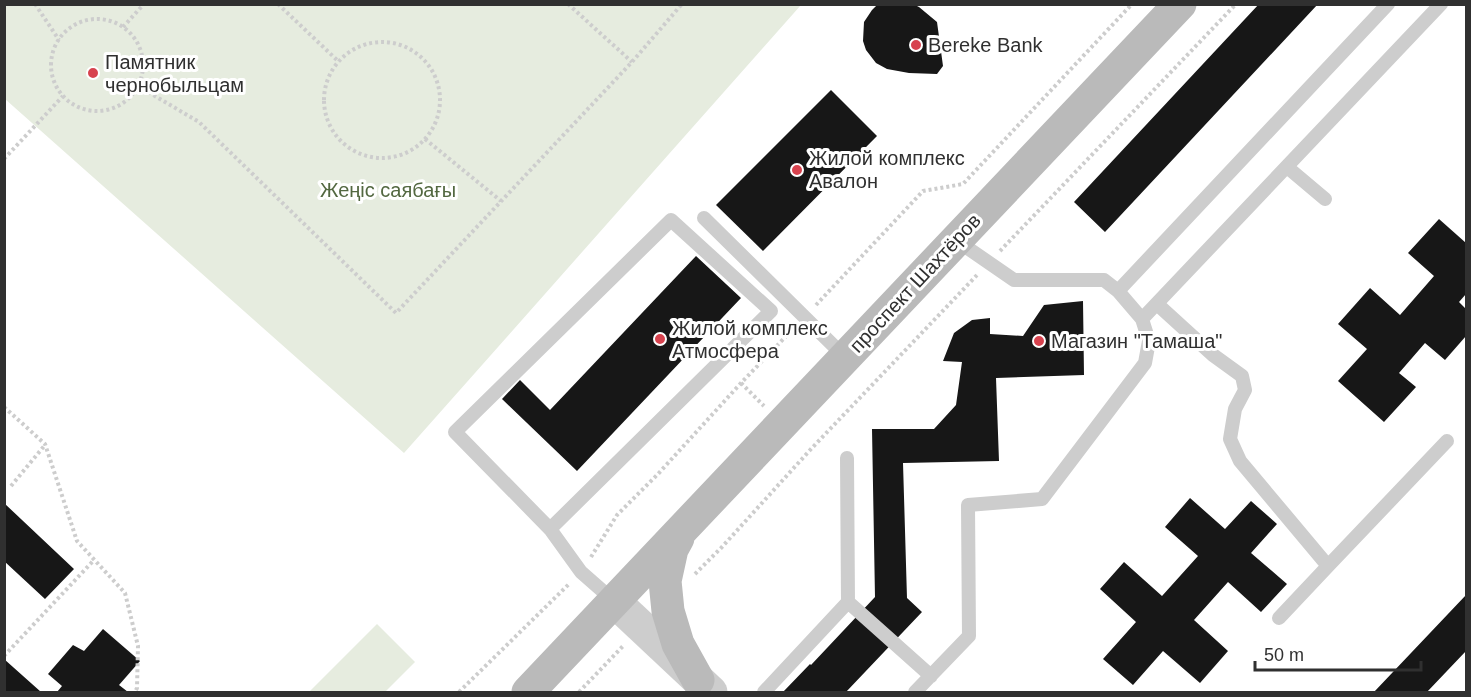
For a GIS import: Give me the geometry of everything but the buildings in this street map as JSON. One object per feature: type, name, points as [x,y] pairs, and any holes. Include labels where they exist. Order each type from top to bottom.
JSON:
[{"type":"main road","name":"проспект Шахтёров","points":[[528,693],[1180,4]]},
{"type":"main road","points":[[683,528],[672,549],[665,582],[668,611],[678,644],[704,686]]},
{"type":"street","points":[[614,601],[704,686]]},
{"type":"lane","points":[[1118,291],[1388,4]]},
{"type":"lane","points":[[1142,319],[1441,4]]},
{"type":"lane","points":[[1287,166],[1325,199]]},
{"type":"lane","points":[[704,218],[845,357]]},
{"type":"lane","points":[[550,529],[771,311],[671,220],[455,432],[550,529],[581,572],[614,601]]},
{"type":"lane","points":[[915,693],[969,636],[968,505],[1042,500],[1145,363],[1149,341],[1142,319],[1118,291],[1104,280],[1014,280],[956,239]]},
{"type":"lane","points":[[1157,304],[1213,355],[1242,376],[1245,390],[1235,409],[1230,439],[1240,461],[1328,566]]},
{"type":"lane","points":[[1280,618],[1447,441]]},
{"type":"lane","points":[[764,693],[848,602],[847,458]]},
{"type":"lane","points":[[848,602],[931,676]]},
{"type":"path","points":[[35,4],[58,40]]},
{"type":"path","points":[[123,27],[144,4]]},
{"type":"path","points":[[278,4],[338,61]]},
{"type":"path","points":[[568,4],[632,62]]},
{"type":"path","points":[[138,86],[200,122],[396,313],[632,62],[681,4]]},
{"type":"path","points":[[459,693],[581,572],[617,515],[923,190],[963,184],[1132,4]]},
{"type":"path","points":[[667,602],[722,547],[811,449],[1236,4]]},
{"type":"path","points":[[95,19],[109,21],[123,27],[133,35],[140,47],[143,74],[138,86],[130,98],[104,111],[89,110],[75,105],[63,96],[55,83],[51,69],[58,40],[68,29],[81,22],[95,19]]},
{"type":"path","points":[[378,42],[405,46],[421,56],[432,70],[440,96],[440,106],[435,123],[425,139],[409,151],[390,157],[370,157],[351,149],[336,136],[326,118],[323,98],[327,78],[338,61],[352,49],[378,42]]},
{"type":"path","points":[[4,159],[63,96]]},
{"type":"path","points":[[425,139],[501,201]]},
{"type":"path","points":[[4,408],[45,444],[76,541],[125,593],[138,646],[135,693]]},
{"type":"path","points":[[11,486],[45,444]]},
{"type":"path","points":[[4,656],[94,560]]},
{"type":"path","points":[[579,693],[625,644]]},
{"type":"green space","name":"Жеңіс саябағы","points":[[5,4],[801,5],[404,453],[5,99]]},
{"type":"green space","points":[[377,624],[415,662],[385,692],[309,692]]},
{"type":"place","name":"Bereke Bank","points":[[916,45]]},
{"type":"place","name":"Памятник чернобыльцам","points":[[93,73]]},
{"type":"place","name":"Жилой комплекс Авалон","points":[[797,170]]},
{"type":"place","name":"Жилой комплекс Атмосфера","points":[[660,339]]},
{"type":"place","name":"Магазин \"Тамаша\"","points":[[1039,341]]}]
